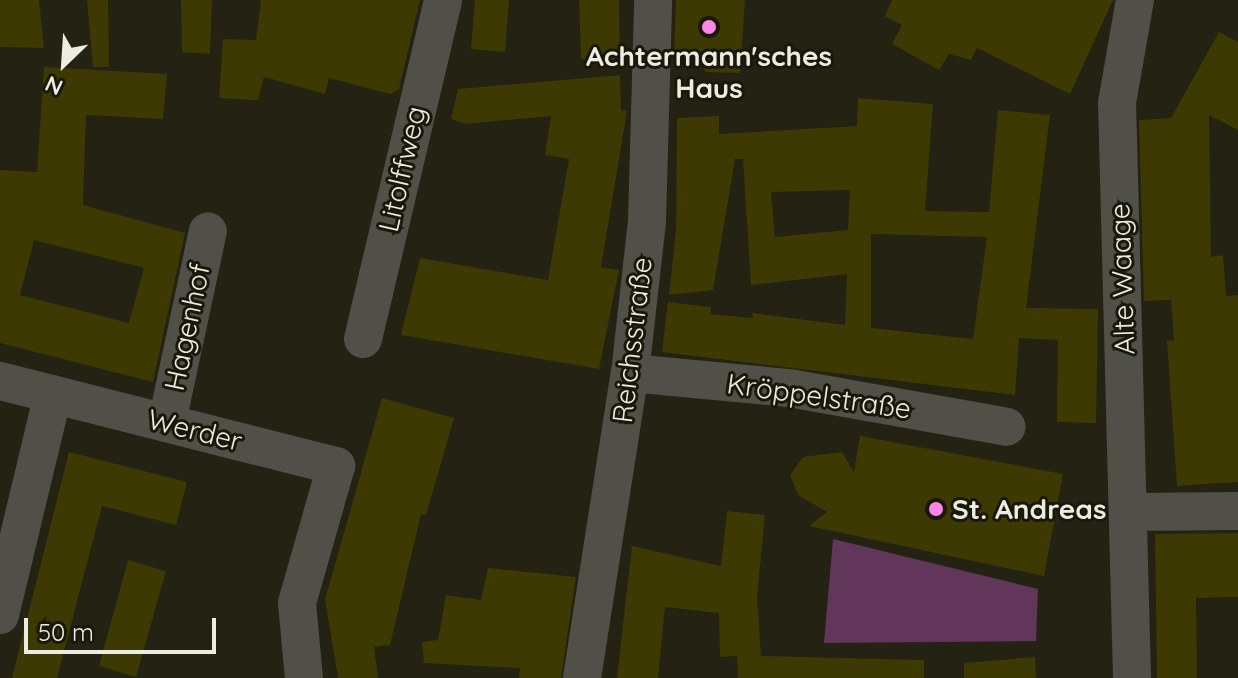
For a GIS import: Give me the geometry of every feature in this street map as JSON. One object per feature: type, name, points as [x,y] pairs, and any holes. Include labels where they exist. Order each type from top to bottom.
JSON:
[{"type":"street","name":"Litolffweg","points":[[363,339],[443,0]]},
{"type":"street","name":"Reichsstraße","points":[[582,678],[630,373],[647,221],[653,0]]},
{"type":"street","name":"Alte Waage","points":[[1132,678],[1131,512],[1117,103],[1135,0]]},
{"type":"street","name":"Alte Waage","points":[[1127,48],[1159,0]]},
{"type":"street","name":"Hagenhof","points":[[167,422],[208,231]]},
{"type":"street","name":"Kröppelstraße","points":[[630,373],[789,388],[1007,427]]},
{"type":"street","name":"Werder","points":[[0,381],[336,466],[297,603],[304,678]]},
{"type":"street","points":[[0,615],[53,394]]},
{"type":"street","points":[[1131,512],[1238,511]]},
{"type":"shaded area","points":[[833,539],[1038,589],[1036,641],[824,643]]},
{"type":"building","points":[[0,0],[39,0],[44,48],[0,47]]},
{"type":"building","points":[[87,0],[108,0],[109,67],[93,67]]},
{"type":"building","points":[[181,0],[212,0],[210,54],[182,52]]},
{"type":"building","points":[[261,0],[420,0],[399,89],[390,94],[329,78],[325,94],[264,77],[258,100],[219,98],[223,39],[256,40]]},
{"type":"building","points":[[475,0],[509,0],[505,52],[471,49]]},
{"type":"building","points":[[579,0],[619,0],[620,62],[581,59]]},
{"type":"building","name":"Achtermann'sches Haus","points":[[676,0],[745,0],[740,73],[705,72],[701,54],[674,54]]},
{"type":"building","points":[[892,0],[1113,0],[1070,94],[977,48],[971,60],[949,54],[939,70],[892,44],[902,25],[885,16]]},
{"type":"building","points":[[1219,32],[1238,42],[1238,130],[1209,115],[1211,257],[1223,255],[1226,296],[1238,295],[1238,482],[1177,486],[1167,341],[1174,340],[1171,300],[1144,301],[1139,120],[1171,118]]},
{"type":"building","points":[[44,67],[167,74],[163,119],[86,115],[83,205],[185,233],[153,382],[0,343],[0,170],[37,172]],"holes":[[[34,240],[144,268],[129,323],[20,295]]]},
{"type":"building","points":[[620,75],[621,110],[627,111],[601,267],[619,270],[599,369],[401,335],[420,258],[548,280],[569,159],[545,155],[551,116],[466,124],[451,119],[458,89]]},
{"type":"building","points":[[858,98],[933,104],[925,211],[989,212],[998,110],[1050,115],[1026,308],[1098,309],[1096,423],[1057,422],[1058,340],[1019,338],[1015,395],[662,352],[668,302],[711,307],[711,314],[753,318],[752,313],[845,325],[847,274],[751,285],[743,159],[735,159],[713,290],[669,295],[676,229],[677,118],[719,116],[719,134],[857,126]],"holes":[[[850,190],[848,230],[775,237],[771,192]],[[871,234],[987,237],[973,339],[871,328]]]},
{"type":"building","points":[[382,398],[454,418],[426,515],[421,514],[390,645],[374,647],[378,678],[338,678],[325,600]]},
{"type":"building","name":"St. Andreas","points":[[860,436],[1063,474],[1044,576],[809,526],[827,512],[798,495],[790,475],[803,457],[842,452],[854,472]]},
{"type":"building","points":[[69,452],[187,482],[176,525],[102,506],[57,678],[12,678]]},
{"type":"building","points":[[727,511],[765,515],[757,597],[761,656],[924,660],[924,678],[738,678],[737,656],[720,657],[719,613],[665,607],[658,678],[617,678],[632,546],[721,566]]},
{"type":"building","points":[[1238,533],[1238,597],[1196,598],[1197,678],[1157,678],[1155,534]]},
{"type":"building","points":[[128,560],[166,571],[136,677],[99,666]]},
{"type":"building","points":[[488,568],[576,577],[561,678],[519,678],[520,668],[424,663],[422,642],[438,640],[446,595],[481,600]]},
{"type":"building","points":[[1035,657],[1036,678],[964,678],[964,663]]},
{"type":"place","name":"Achtermann'sches Haus","points":[[709,27]]},
{"type":"place","name":"St. Andreas","points":[[936,509]]}]
